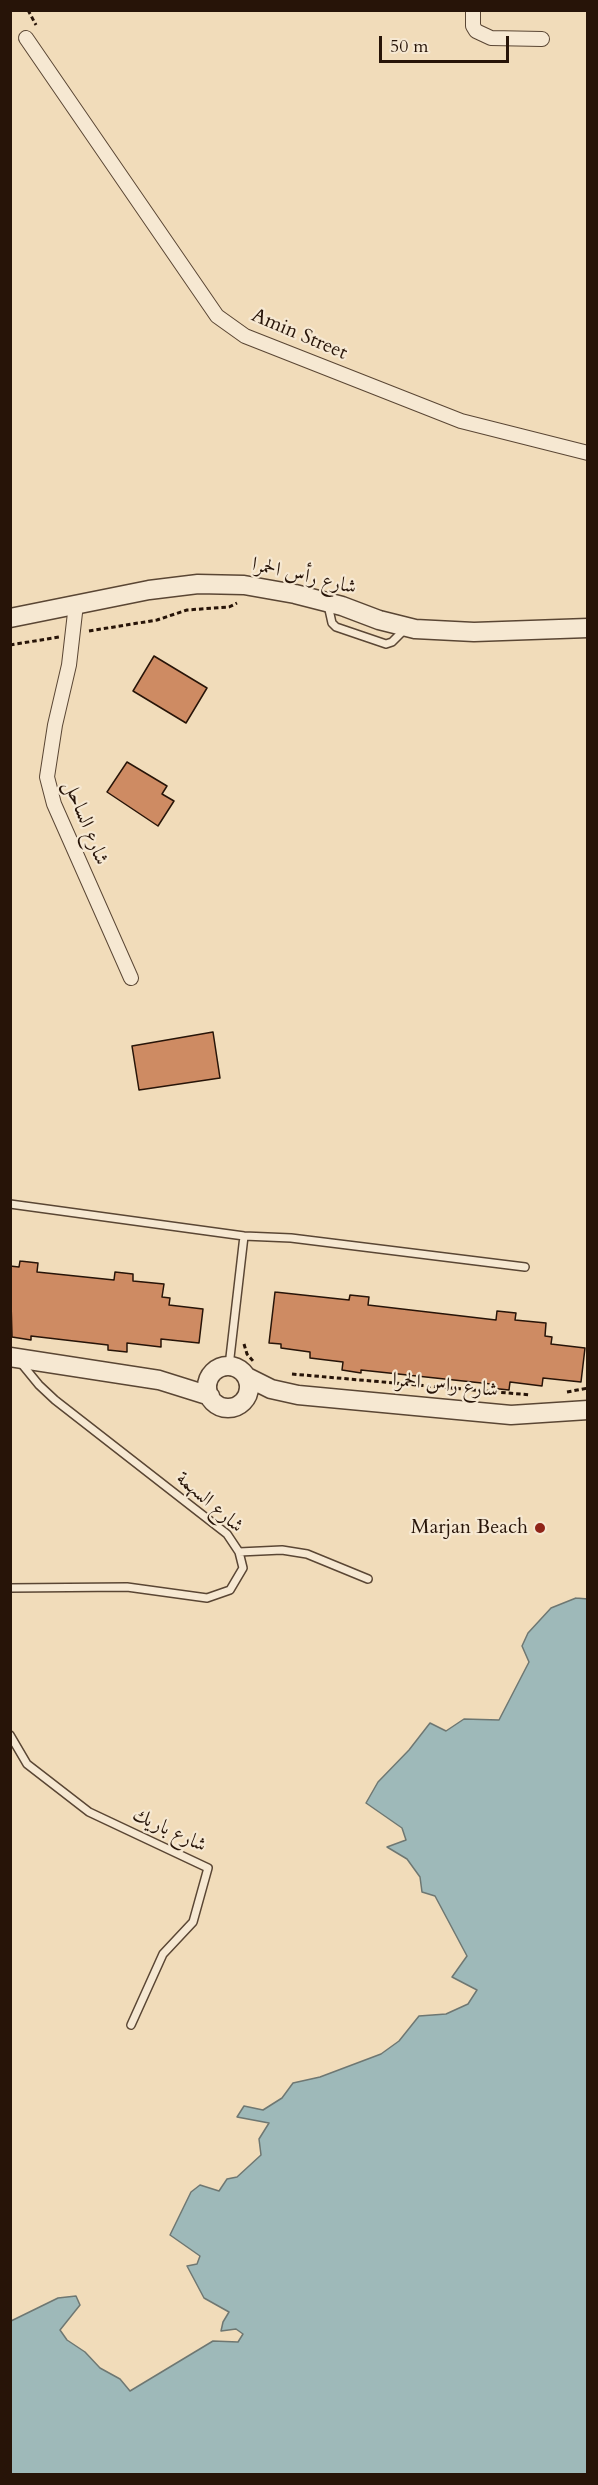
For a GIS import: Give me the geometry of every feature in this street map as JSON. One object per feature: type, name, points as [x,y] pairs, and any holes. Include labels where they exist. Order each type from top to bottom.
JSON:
[{"type":"street","points":[[473,10],[473,26],[476,31],[491,38],[542,39]]},
{"type":"street","name":"Amin Street","points":[[26,38],[217,316],[245,336],[461,421],[588,453]]},
{"type":"street","name":"شارع رأس الحمرا","points":[[10,618],[148,590],[198,584],[244,585],[327,602],[407,627],[474,632],[588,628]]},
{"type":"street","name":"شارع الساحل","points":[[76,604],[69,666],[48,768],[49,791],[131,978]]},
{"type":"street","points":[[18,1358],[159,1380],[210,1396],[220,1406],[227,1408],[241,1403],[249,1391],[251,1370],[243,1371],[222,1366],[210,1375],[194,1380],[159,1380]]},
{"type":"street","name":"شارع راس الحمرا","points":[[251,1370],[264,1386],[298,1395],[511,1415],[588,1410]]},
{"type":"street","points":[[210,1375],[207,1382],[210,1396]]},
{"type":"street","name":"شارع راس الحمرا","points":[[241,1403],[298,1395]]},
{"type":"lane","points":[[10,1204],[244,1236],[291,1238],[525,1267]]},
{"type":"lane","points":[[229,1366],[244,1236]]},
{"type":"lane","name":"شارع السهمة","points":[[10,1588],[127,1587],[207,1598],[230,1590],[243,1568],[239,1552],[227,1534],[55,1400],[18,1358]]},
{"type":"lane","points":[[239,1552],[282,1550],[308,1554],[368,1579]]},
{"type":"lane","name":"شارع باريك","points":[[10,1735],[27,1764],[89,1812],[208,1868],[193,1922],[163,1954],[131,2025]]},
{"type":"path","points":[[10,645],[157,620],[187,610],[230,608],[245,598]]},
{"type":"path","points":[[232,1340],[243,1341],[251,1370]]},
{"type":"path","points":[[285,1374],[535,1395]]},
{"type":"path","points":[[557,1394],[588,1388]]},
{"type":"water","points":[[576,1598],[588,1599],[587,2474],[11,2474],[11,2321],[58,2298],[76,2296],[80,2305],[60,2330],[67,2340],[85,2352],[100,2368],[120,2379],[130,2391],[213,2341],[238,2342],[243,2334],[236,2329],[221,2331],[229,2312],[204,2298],[187,2266],[197,2264],[200,2256],[170,2235],[191,2192],[200,2185],[219,2191],[227,2179],[237,2177],[261,2155],[259,2139],[269,2123],[237,2117],[244,2106],[263,2110],[282,2098],[293,2083],[320,2077],[381,2054],[399,2041],[419,2016],[446,2014],[468,2004],[477,1990],[452,1977],[467,1956],[435,1896],[422,1892],[420,1877],[407,1859],[387,1847],[406,1840],[402,1828],[366,1803],[378,1782],[409,1750],[430,1723],[446,1731],[464,1719],[499,1720],[529,1662],[522,1646],[528,1633],[551,1608]]},
{"type":"building","points":[[154,656],[207,688],[186,723],[133,691]]},
{"type":"building","points":[[127,762],[167,786],[162,794],[174,801],[158,826],[107,792]]},
{"type":"building","points":[[213,1032],[220,1078],[139,1090],[132,1046]]},
{"type":"building","points":[[20,1261],[38,1263],[37,1272],[114,1280],[115,1272],[133,1274],[133,1281],[164,1284],[162,1297],[170,1298],[169,1305],[203,1309],[199,1343],[161,1339],[161,1347],[127,1343],[127,1352],[108,1350],[108,1345],[31,1336],[31,1340],[12,1337],[10,1266],[19,1267]]},
{"type":"building","points":[[275,1292],[349,1300],[350,1295],[369,1297],[368,1305],[496,1320],[497,1311],[516,1313],[515,1320],[546,1323],[545,1336],[552,1337],[551,1344],[585,1348],[581,1382],[543,1378],[542,1386],[510,1382],[509,1390],[490,1388],[491,1384],[342,1370],[343,1362],[310,1358],[310,1352],[281,1348],[281,1344],[269,1343]]},
{"type":"place","name":"Marjan Beach","points":[[540,1528]]}]
